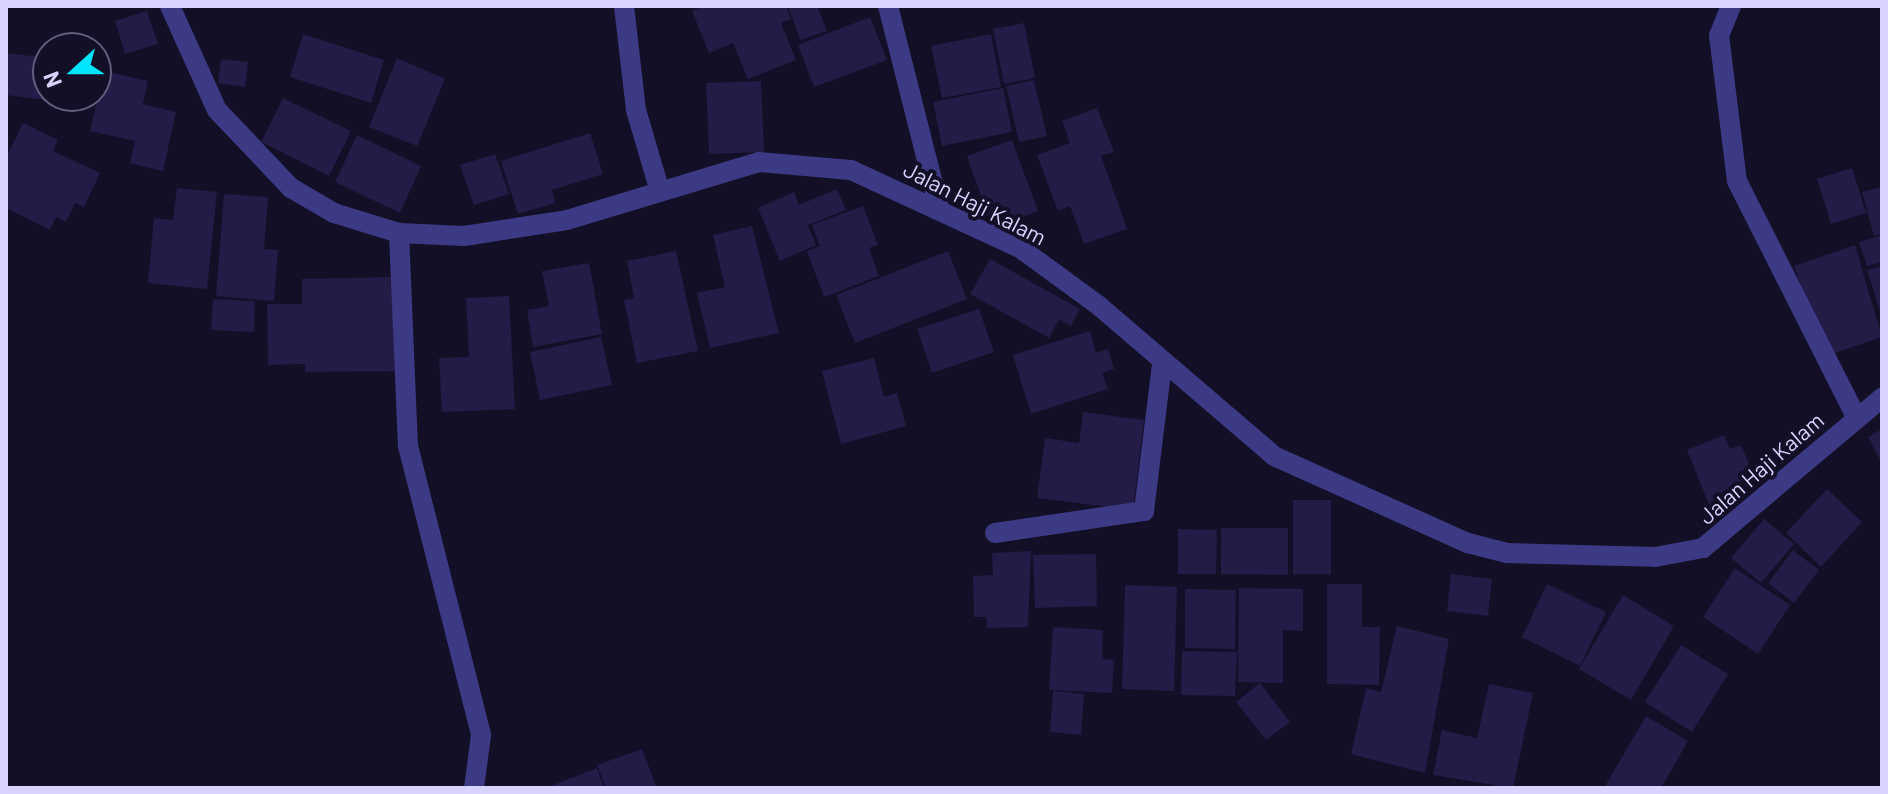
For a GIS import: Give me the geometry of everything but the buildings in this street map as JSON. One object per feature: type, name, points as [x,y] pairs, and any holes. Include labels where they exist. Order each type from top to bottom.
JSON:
[{"type":"street","name":"Jalan Haji Kalam","points":[[170,6],[217,110],[291,188],[334,213],[399,233],[518,230],[759,162],[812,162],[851,170],[1020,248],[1098,305],[1162,365],[1310,476],[1468,543],[1554,558],[1655,557],[1703,548],[1882,398]]},
{"type":"street","points":[[624,6],[636,110],[659,188]]},
{"type":"street","points":[[888,6],[940,211]]},
{"type":"street","points":[[1731,6],[1719,35],[1737,181],[1856,417]]},
{"type":"street","points":[[399,233],[408,446],[481,735],[474,788]]},
{"type":"street","points":[[995,533],[1144,511],[1162,365]]}]
